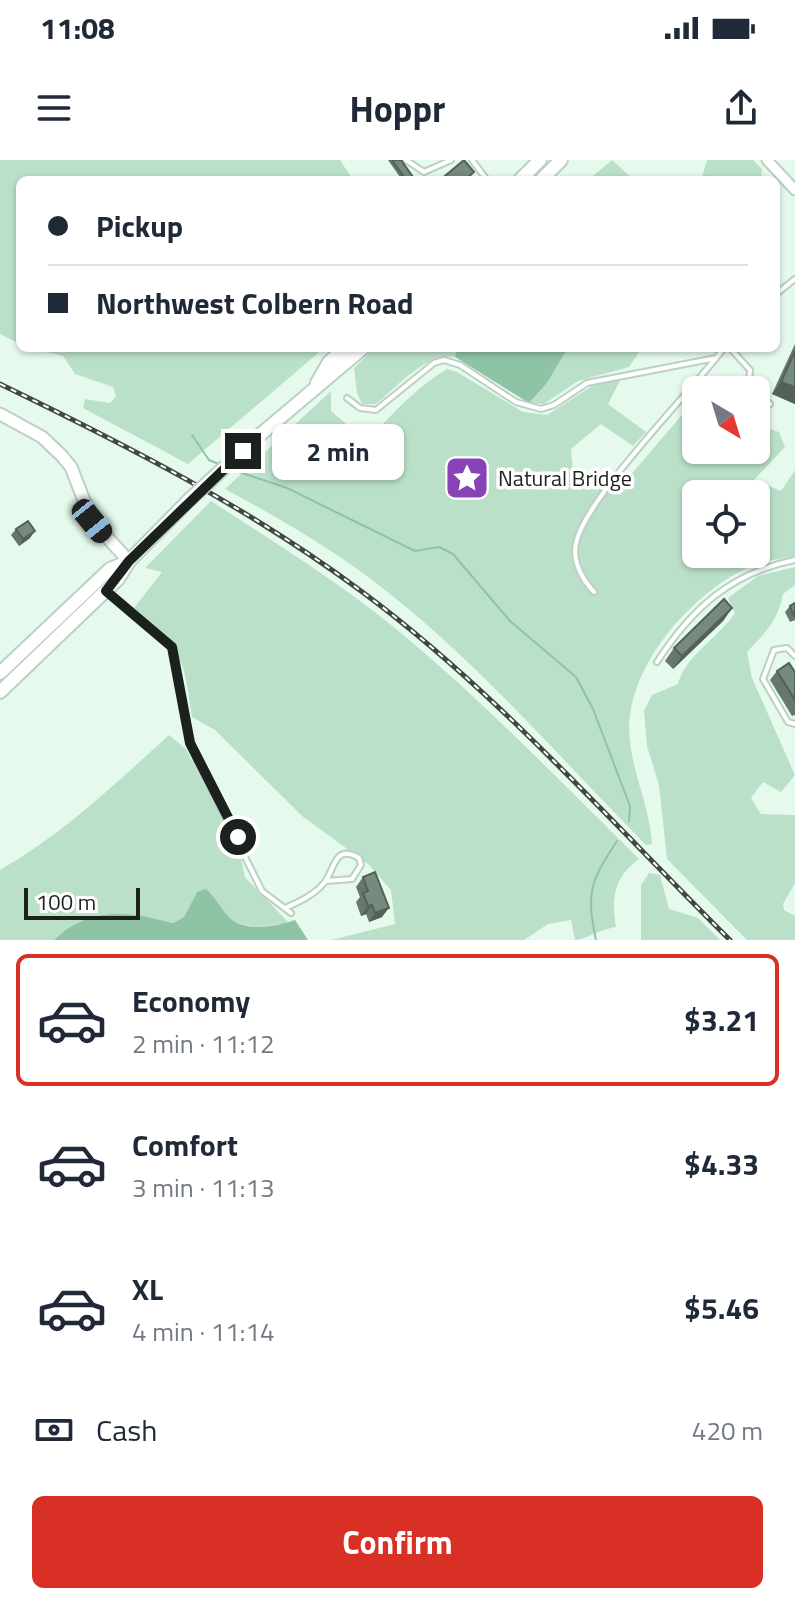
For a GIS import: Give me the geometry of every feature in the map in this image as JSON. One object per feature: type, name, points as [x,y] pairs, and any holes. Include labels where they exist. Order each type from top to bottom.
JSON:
[{"type":"main road","points":[[524,176],[540,160]]},
{"type":"main road","points":[[545,176],[561,160]]},
{"type":"main road","points":[[315,386],[329,362],[340,352]]},
{"type":"main road","points":[[0,692],[106,591],[129,561],[188,501],[315,386],[337,373],[359,352]]},
{"type":"main road","points":[[0,673],[110,569],[129,561]]},
{"type":"street","points":[[767,160],[795,190]]},
{"type":"street","points":[[0,414],[42,437],[61,455],[71,467],[92,521],[129,561]]},
{"type":"lane","points":[[406,160],[424,172],[451,160]]},
{"type":"lane","points":[[594,592],[575,561],[576,542],[583,526],[610,485],[723,352]]},
{"type":"lane","points":[[731,352],[750,370],[750,376]]},
{"type":"lane","points":[[347,398],[360,408],[376,410],[434,363],[451,361],[516,402],[541,409],[554,405],[587,383],[716,358]]},
{"type":"lane","points":[[657,662],[708,601],[751,571],[795,560]]},
{"type":"lane","points":[[106,591],[172,647],[186,725],[197,761],[262,891],[291,913]]},
{"type":"lane","points":[[795,656],[787,648],[774,650],[763,679],[788,722],[795,724]]},
{"type":"lane","points":[[285,908],[308,897],[326,881],[334,859],[341,854],[350,853],[359,858],[361,865],[352,879],[326,881]]},
{"type":"shaded area","points":[[0,160],[340,160],[350,176],[16,176],[16,342],[0,334]]},
{"type":"shaded area","points":[[612,160],[630,176],[593,176]]},
{"type":"shaded area","points":[[707,160],[753,160],[762,169],[761,176],[702,176]]},
{"type":"shaded area","points":[[46,352],[319,352],[188,464],[83,408],[85,399],[110,403],[116,396],[113,387],[75,374],[63,356]]},
{"type":"shaded area","points":[[371,352],[456,352],[455,357],[444,357],[422,366],[376,404],[362,404],[357,393],[354,368]]},
{"type":"shaded area","points":[[456,352],[566,352],[547,383],[529,403],[455,357]]},
{"type":"shaded area","points":[[566,352],[639,352],[629,367],[578,381],[544,404],[529,403],[547,383]]},
{"type":"shaded area","points":[[447,369],[523,412],[547,415],[592,386],[621,379],[608,404],[646,432],[633,446],[601,424],[571,449],[573,471],[582,486],[595,486],[608,472],[628,478],[682,415],[682,464],[769,464],[754,480],[682,480],[682,568],[747,568],[703,597],[682,617],[663,640],[636,690],[630,716],[630,742],[652,844],[646,845],[473,667],[399,601],[327,549],[225,489],[331,391],[331,411],[366,441],[378,443],[377,430],[410,397]]},
{"type":"shaded area","points":[[770,429],[779,432],[785,447],[770,463]]},
{"type":"shaded area","points":[[795,470],[795,556],[770,561],[770,487],[781,491]]},
{"type":"shaded area","points":[[211,501],[335,583],[406,637],[496,718],[639,859],[624,873],[616,889],[616,927],[575,940],[571,920],[548,924],[524,940],[331,940],[395,924],[391,890],[368,864],[302,816],[215,730],[192,717],[183,666],[178,655],[162,633],[134,608],[162,572],[145,568]]},
{"type":"shaded area","points":[[795,567],[795,585],[783,594],[774,619],[747,652],[752,678],[795,775],[781,792],[763,782],[751,798],[761,814],[795,815],[795,883],[783,904],[784,910],[795,916],[795,940],[747,940],[667,859],[659,785],[647,746],[644,711],[652,695],[678,684],[695,655],[735,613],[728,598],[758,576]]},
{"type":"shaded area","points":[[169,735],[186,749],[240,853],[245,877],[288,922],[244,925],[231,919],[215,901],[197,892],[184,917],[173,923],[142,916],[110,916],[80,923],[54,940],[0,940],[0,870],[67,824]]},
{"type":"shaded area","points":[[649,873],[660,875],[669,909],[698,918],[720,940],[641,940],[641,885]]},
{"type":"shaded area","points":[[206,889],[228,916],[238,923],[263,927],[295,920],[308,940],[54,940],[81,921],[110,914],[141,916],[173,923],[184,917],[197,892]]},
{"type":"building","points":[[392,160],[401,160],[412,176],[403,176]]},
{"type":"building","points":[[464,160],[474,172],[470,176],[445,176]]},
{"type":"building","points":[[795,351],[795,387],[781,382]]},
{"type":"building","points":[[28,521],[35,531],[23,539],[16,529]]},
{"type":"building","points":[[724,599],[732,608],[682,656],[674,648]]},
{"type":"building","points":[[789,663],[795,672],[795,700],[777,671]]},
{"type":"building","points":[[375,872],[389,908],[375,913],[372,905],[368,906],[363,893],[368,891],[363,877]]},
{"type":"waterway","points":[[192,435],[209,460],[221,465]]},
{"type":"waterway","points":[[230,469],[287,488],[415,551],[439,547],[453,554],[510,621],[576,677],[593,709],[630,806],[629,821]]},
{"type":"waterway","points":[[596,940],[591,910],[593,888],[601,867],[617,841]]},
{"type":"railway","points":[[0,384],[185,479],[275,532],[361,591],[410,629],[505,714],[730,940]]},
{"type":"place","name":"Natural Bridge","points":[[467,478]]},
{"type":"route","points":[[238,837],[190,743],[172,647],[106,591],[129,561],[243,451]]}]
